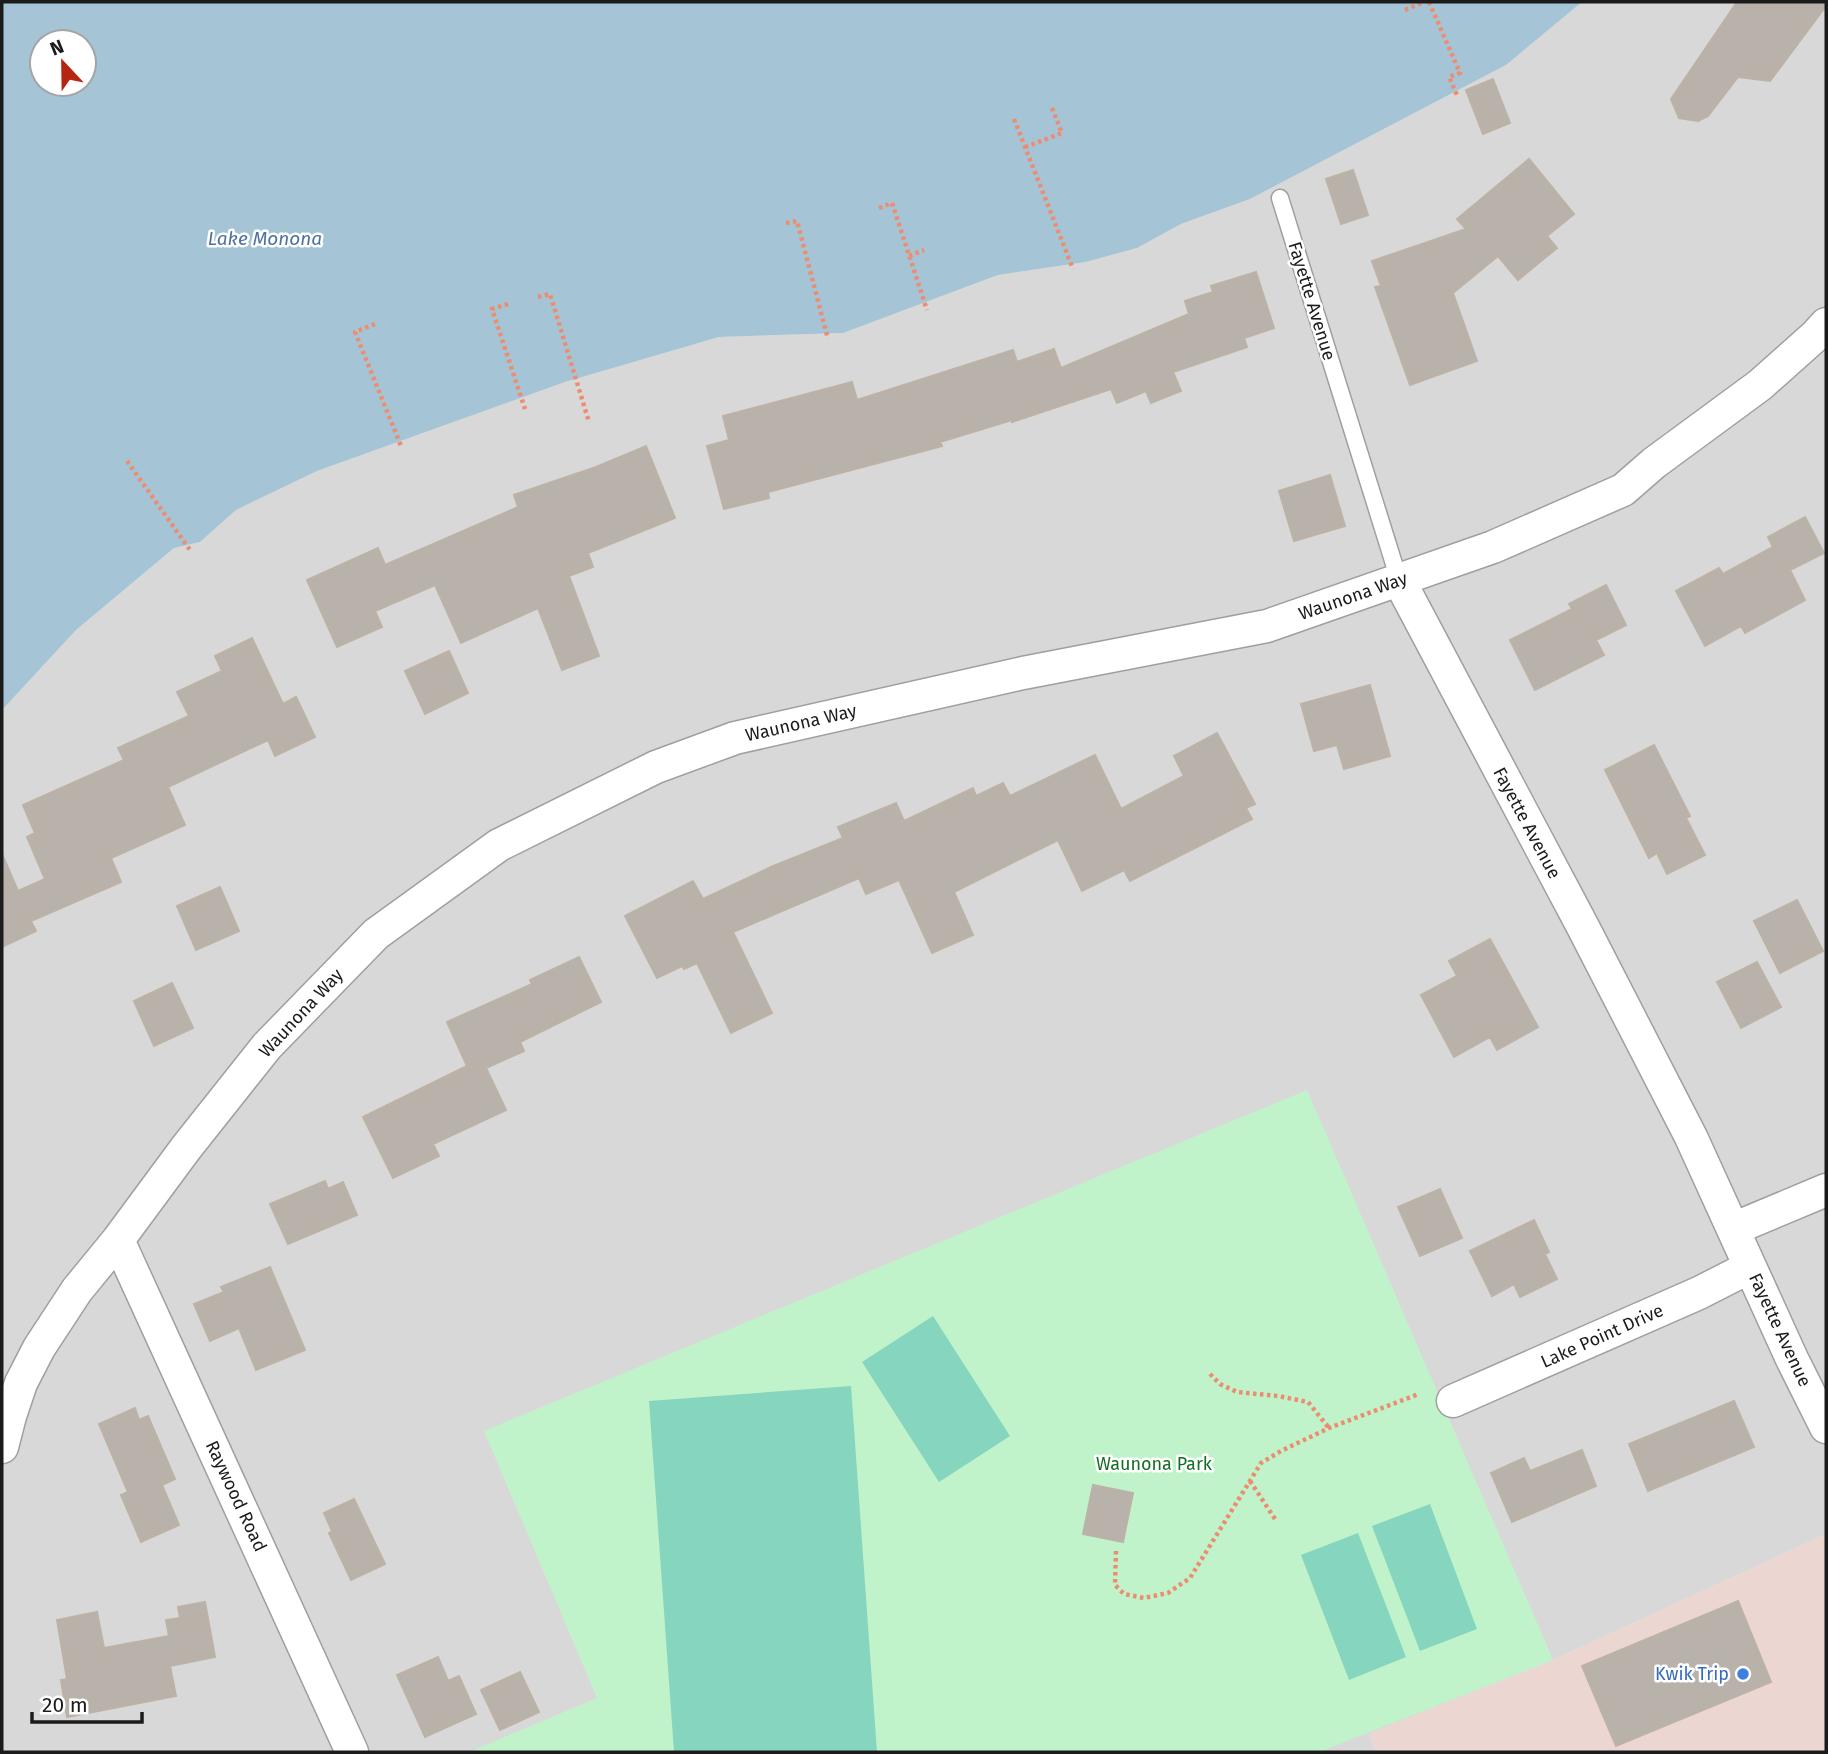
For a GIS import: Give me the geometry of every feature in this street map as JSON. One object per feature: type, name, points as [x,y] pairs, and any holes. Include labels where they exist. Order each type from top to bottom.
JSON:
[{"type":"street","name":"Waunona Way","points":[[2,1447],[21,1382],[39,1348],[77,1290],[275,1037],[376,934],[499,845],[656,767],[735,738],[1023,673],[1267,626],[1493,547],[1623,490],[1654,463],[1760,385],[1826,324]]},
{"type":"street","name":"Fayette Avenue","points":[[1399,580],[1692,1137],[1792,1359],[1826,1427]]},
{"type":"street","points":[[1733,1229],[1826,1190]]},
{"type":"street","name":"Raywood Road","points":[[118,1240],[352,1752]]},
{"type":"street","name":"Lake Point Drive","points":[[1453,1401],[1699,1293],[1750,1267]]},
{"type":"lane","name":"Fayette Avenue","points":[[1280,198],[1399,580]]},
{"type":"path","points":[[1405,10],[1426,2],[1460,73],[1449,77],[1457,95]]},
{"type":"path","points":[[1025,148],[1062,133],[1052,108]]},
{"type":"path","points":[[1014,119],[1073,269]]},
{"type":"path","points":[[879,208],[892,204],[927,310]]},
{"type":"path","points":[[786,223],[797,220],[828,339]]},
{"type":"path","points":[[909,256],[924,250]]},
{"type":"path","points":[[538,298],[550,294],[589,422]]},
{"type":"path","points":[[508,304],[492,309],[525,409]]},
{"type":"path","points":[[375,324],[355,332],[401,446]]},
{"type":"path","points":[[127,461],[190,550]]},
{"type":"path","points":[[1210,1374],[1220,1384],[1237,1392],[1308,1402],[1329,1428]]},
{"type":"path","points":[[1116,1551],[1115,1585],[1124,1594],[1144,1598],[1168,1593],[1189,1578],[1261,1463],[1329,1428],[1440,1386],[1453,1401]]},
{"type":"path","points":[[1250,1481],[1277,1522]]},
{"type":"shaded area","points":[[1582,2],[1826,2],[1826,1534],[1553,1660],[1369,1734],[1376,1752],[2,1752],[2,710],[76,630],[174,548],[200,542],[236,510],[317,471],[565,382],[719,337],[843,333],[998,275],[1086,262],[1137,248],[1181,224],[1250,199],[1506,65]]},
{"type":"shaded area","points":[[1826,1534],[1826,1752],[1376,1752],[1369,1734],[1553,1660]]},
{"type":"green space","name":"Waunona Park","points":[[1307,1090],[1553,1660],[1319,1752],[469,1752],[597,1698],[484,1431]]},
{"type":"green space","points":[[933,1316],[1010,1436],[939,1482],[862,1362]]},
{"type":"green space","points":[[851,1386],[877,1752],[674,1752],[649,1401]]},
{"type":"green space","points":[[1430,1504],[1477,1629],[1420,1651],[1372,1526]]},
{"type":"green space","points":[[1358,1533],[1406,1657],[1349,1680],[1301,1555]]},
{"type":"water","name":"Lake Monona","points":[[2,2],[1582,2],[1506,65],[1250,199],[1181,224],[1137,248],[1086,262],[998,275],[843,333],[719,337],[565,382],[317,471],[236,510],[200,542],[174,548],[76,630],[2,710]]},
{"type":"building","points":[[1737,2],[1826,2],[1826,6],[1770,81],[1738,77],[1708,116],[1698,121],[1679,118],[1671,99]]},
{"type":"building","points":[[1493,79],[1510,123],[1483,134],[1466,90]]},
{"type":"building","points":[[1529,159],[1574,214],[1547,236],[1557,248],[1518,280],[1498,256],[1453,293],[1477,361],[1410,385],[1375,287],[1381,286],[1372,261],[1466,229],[1457,219]]},
{"type":"building","points":[[1353,170],[1368,215],[1341,224],[1326,179]]},
{"type":"building","points":[[1256,272],[1274,328],[1244,338],[1247,347],[1173,372],[1181,391],[1151,403],[1146,391],[1117,403],[1111,389],[1012,422],[940,442],[942,446],[768,492],[769,498],[724,509],[707,446],[729,440],[723,416],[852,382],[857,400],[1013,350],[1017,362],[1054,349],[1061,368],[1189,314],[1185,301],[1213,292],[1211,286]]},
{"type":"building","points":[[646,446],[675,518],[588,553],[593,567],[569,576],[599,656],[562,670],[538,608],[461,643],[435,585],[375,611],[382,627],[337,647],[307,580],[378,548],[385,565],[518,507],[514,495],[596,467]]},
{"type":"building","points":[[1330,475],[1345,526],[1294,541],[1279,491]]},
{"type":"building","points":[[1805,517],[1824,553],[1790,570],[1805,600],[1745,633],[1741,626],[1705,646],[1676,591],[1719,568],[1723,574],[1773,547],[1768,537]]},
{"type":"building","points":[[1606,585],[1626,625],[1596,640],[1604,655],[1535,690],[1510,640],[1572,609],[1569,604]]},
{"type":"building","points":[[252,638],[283,704],[296,697],[315,737],[275,756],[268,740],[168,787],[185,825],[111,858],[121,882],[31,921],[36,931],[2,947],[2,854],[18,891],[45,879],[27,837],[35,833],[23,805],[124,760],[118,748],[189,716],[177,692],[222,671],[215,656]]},
{"type":"building","points":[[449,651],[468,693],[425,714],[405,671]]},
{"type":"building","points":[[1370,685],[1390,756],[1344,769],[1337,745],[1314,751],[1301,704]]},
{"type":"building","points":[[1217,733],[1255,804],[1246,808],[1252,819],[1130,881],[1124,870],[1082,891],[1058,840],[954,892],[973,935],[932,953],[899,880],[866,894],[859,878],[733,932],[772,1013],[731,1033],[697,963],[684,969],[682,966],[657,978],[625,916],[693,881],[703,899],[771,867],[843,838],[838,827],[896,803],[904,821],[973,788],[976,796],[1003,783],[1010,796],[1095,755],[1121,809],[1184,776],[1174,756]]},
{"type":"building","points":[[1654,745],[1690,816],[1686,818],[1705,855],[1667,874],[1657,853],[1649,858],[1605,770]]},
{"type":"building","points":[[220,887],[239,931],[196,950],[177,906]]},
{"type":"building","points":[[1797,900],[1823,951],[1780,973],[1754,921]]},
{"type":"building","points":[[1490,939],[1538,1027],[1497,1050],[1490,1037],[1454,1057],[1421,995],[1457,976],[1449,961]]},
{"type":"building","points":[[579,957],[601,1002],[520,1042],[524,1051],[486,1068],[506,1110],[433,1144],[439,1156],[393,1178],[363,1117],[467,1066],[447,1022],[532,984],[530,980]]},
{"type":"building","points":[[1757,962],[1781,1007],[1741,1028],[1717,982]]},
{"type":"building","points":[[172,983],[193,1028],[154,1046],[134,1001]]},
{"type":"building","points":[[325,1181],[328,1189],[343,1182],[357,1215],[288,1244],[270,1204]]},
{"type":"building","points":[[1440,1189],[1462,1238],[1420,1256],[1398,1207]]},
{"type":"building","points":[[1534,1220],[1549,1252],[1545,1254],[1557,1279],[1520,1297],[1514,1284],[1492,1296],[1470,1251]]},
{"type":"building","points":[[270,1267],[305,1350],[256,1370],[239,1328],[210,1341],[194,1304],[224,1292],[221,1287]]},
{"type":"building","points":[[1734,1401],[1754,1447],[1648,1491],[1629,1444]]},
{"type":"building","points":[[135,1408],[139,1420],[148,1416],[175,1479],[162,1485],[179,1525],[141,1542],[121,1495],[128,1492],[99,1424]]},
{"type":"building","points":[[1582,1450],[1596,1486],[1512,1522],[1491,1473],[1524,1458],[1530,1471]]},
{"type":"building","points":[[1093,1485],[1133,1493],[1123,1542],[1083,1534]]},
{"type":"building","points":[[354,1499],[385,1564],[351,1580],[329,1533],[332,1531],[324,1513]]},
{"type":"building","points":[[1738,1601],[1771,1682],[1616,1746],[1582,1666]]},
{"type":"building","points":[[205,1602],[215,1657],[170,1666],[176,1696],[67,1717],[61,1680],[67,1679],[57,1620],[97,1612],[104,1648],[169,1636],[166,1620],[180,1618],[178,1607]]},
{"type":"building","points":[[438,1657],[448,1681],[459,1676],[476,1714],[425,1737],[397,1675]]},
{"type":"building","points":[[520,1672],[539,1712],[500,1730],[481,1690]]},
{"type":"place","name":"Kwik Trip","points":[[1743,1674]]}]
